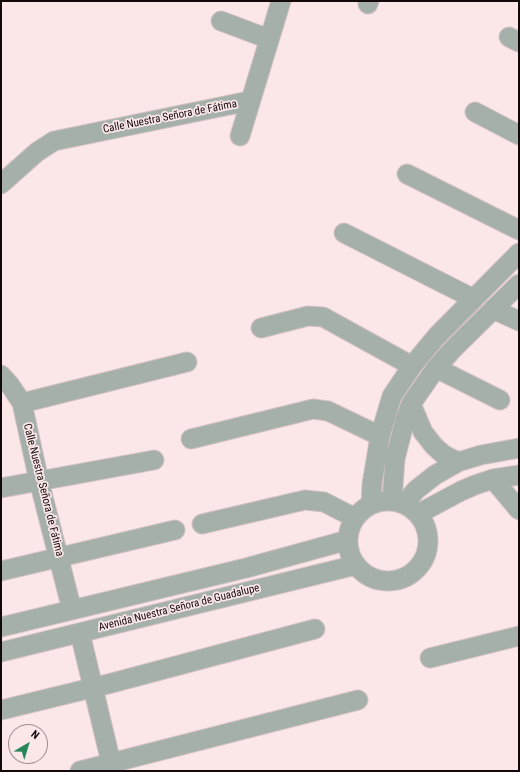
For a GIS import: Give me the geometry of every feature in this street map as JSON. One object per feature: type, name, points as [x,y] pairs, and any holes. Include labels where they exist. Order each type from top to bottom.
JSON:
[{"type":"street","name":"Calle Nuestra Señora de Fátima","points":[[2,182],[37,152],[54,141],[249,101],[281,1]]},
{"type":"street","points":[[221,21],[269,38]]},
{"type":"street","points":[[240,136],[249,101]]},
{"type":"street","points":[[475,112],[519,135]]},
{"type":"street","points":[[407,174],[519,230]]},
{"type":"street","points":[[344,233],[474,299]]},
{"type":"street","points":[[371,504],[372,484],[380,436],[392,396],[412,366],[437,336],[519,253]]},
{"type":"street","points":[[519,284],[453,349],[436,368],[411,404],[404,420],[395,459],[405,506],[423,522],[426,532],[428,542],[424,559],[416,570],[405,577],[392,581],[378,580],[366,574],[356,565],[350,553],[348,540],[350,529],[355,518],[362,510],[371,504],[382,501],[405,506],[461,491],[494,479],[519,475]]},
{"type":"street","points":[[493,309],[519,321]]},
{"type":"street","points":[[261,328],[308,316],[323,317],[412,366]]},
{"type":"street","points":[[22,403],[187,362]]},
{"type":"street","points":[[436,368],[500,400]]},
{"type":"street","name":"Calle Nuestra Señora de Fátima","points":[[1,375],[10,384],[22,403],[39,481],[60,557],[72,610]]},
{"type":"street","points":[[411,404],[423,432],[434,446],[444,455],[458,462]]},
{"type":"street","points":[[191,439],[313,409],[328,411],[380,436]]},
{"type":"street","points":[[405,506],[416,490],[435,475],[458,462],[481,455],[519,448]]},
{"type":"street","points":[[1,488],[154,460]]},
{"type":"street","points":[[494,479],[519,510]]},
{"type":"street","points":[[202,524],[304,500],[324,502],[355,518]]},
{"type":"street","points":[[1,571],[175,530]]},
{"type":"street","name":"Avenida Nuestra Señora de Guadalupe","points":[[1,627],[246,568],[348,540]]},
{"type":"street","name":"Avenida Nuestra Señora de Guadalupe","points":[[1,652],[356,565]]},
{"type":"street","points":[[1,710],[315,629]]},
{"type":"street","points":[[80,633],[112,767]]},
{"type":"street","points":[[430,658],[519,636]]},
{"type":"street","points":[[80,771],[112,767],[358,700]]}]
